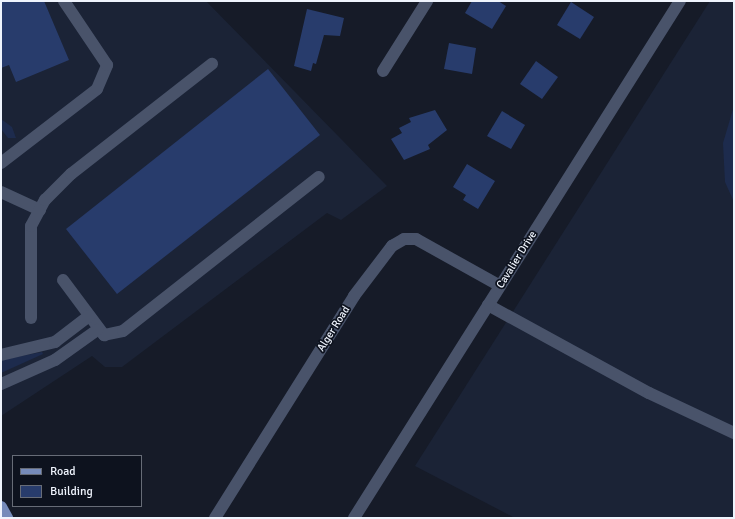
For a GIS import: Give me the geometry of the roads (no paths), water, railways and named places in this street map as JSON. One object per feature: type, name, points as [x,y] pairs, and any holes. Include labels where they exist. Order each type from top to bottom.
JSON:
[{"type":"main road","points":[[1,507],[7,518]]},
{"type":"street","points":[[1,163],[97,89],[107,65],[64,1]]},
{"type":"street","points":[[383,71],[427,1]]},
{"type":"street","name":"Cavalier Drive","points":[[354,518],[680,1]]},
{"type":"street","points":[[31,318],[31,226],[40,210],[71,174],[212,64]]},
{"type":"street","points":[[63,280],[97,330],[104,335],[123,331],[319,177]]},
{"type":"street","points":[[1,192],[40,210]]},
{"type":"street","name":"Alger Road","points":[[215,518],[354,296],[392,246],[404,239],[416,239],[500,286]]},
{"type":"street","points":[[488,305],[650,393],[734,433]]},
{"type":"street","points":[[1,355],[55,342],[88,316]]},
{"type":"street","points":[[1,384],[55,360],[97,330]]}]
